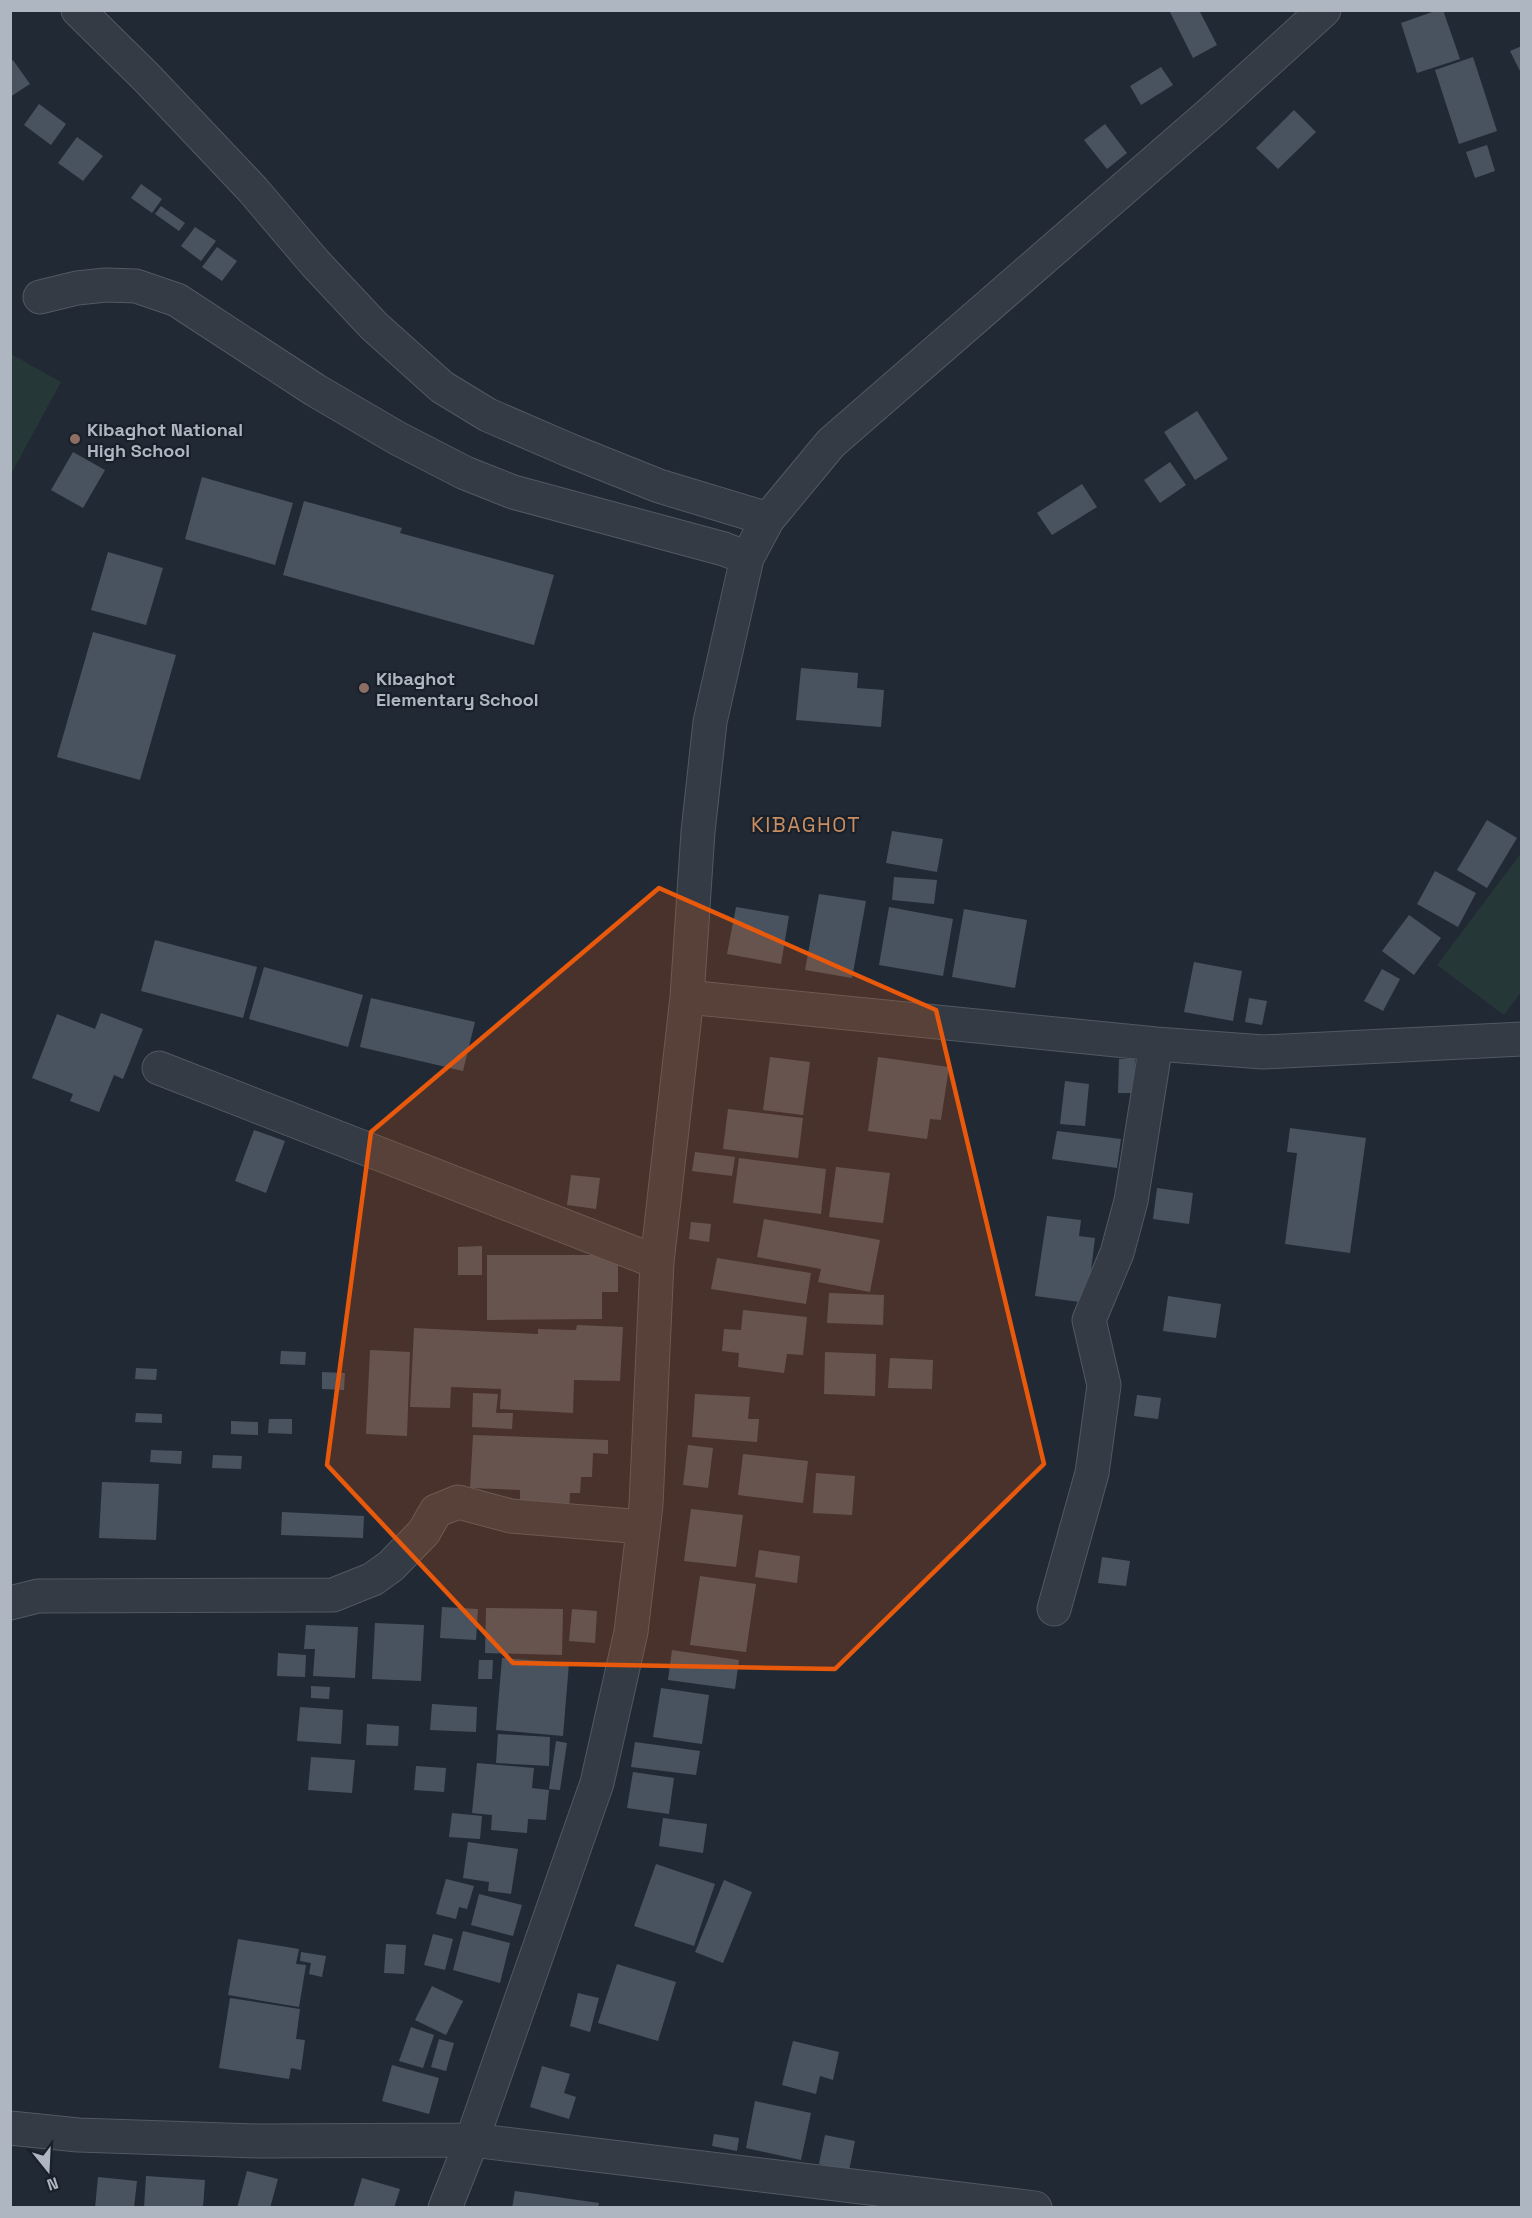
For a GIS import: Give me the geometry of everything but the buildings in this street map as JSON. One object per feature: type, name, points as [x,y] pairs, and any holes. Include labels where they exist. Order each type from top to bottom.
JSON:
[{"type":"street","points":[[78,10],[147,78],[253,190],[315,263],[374,326],[442,387],[488,415],[569,450],[659,486],[768,519]]},
{"type":"street","points":[[445,2208],[472,2140],[597,1783],[631,1632],[643,1527],[657,1262],[687,997],[698,832],[710,722],[747,558],[768,519],[831,443],[1213,111],[1324,10]]},
{"type":"street","points":[[40,297],[77,288],[106,285],[136,286],[177,300],[315,390],[397,438],[465,473],[513,492],[724,549],[747,558]]},
{"type":"street","points":[[687,997],[1156,1044],[1263,1052],[1521,1039]]},
{"type":"street","points":[[1054,1609],[1092,1473],[1104,1385],[1089,1320],[1117,1253],[1131,1201],[1156,1044]]},
{"type":"street","points":[[159,1068],[657,1262]]},
{"type":"street","points":[[10,1603],[38,1596],[333,1595],[373,1579],[391,1566],[417,1541],[436,1511],[458,1502],[511,1516],[643,1527]]},
{"type":"street","points":[[10,2128],[78,2134],[259,2141],[472,2140],[1035,2208]]},
{"type":"highlighted area","points":[[659,888],[936,1010],[1044,1464],[835,1669],[513,1663],[327,1465],[371,1132]]},
{"type":"shaded area","points":[[11,354],[61,382],[11,474]]},
{"type":"shaded area","points":[[1521,853],[1521,992],[1504,1015],[1437,965]]},
{"type":"place","name":"Kibaghot National High School","points":[[75,439]]},
{"type":"place","name":"Kibaghot Elementary School","points":[[364,688]]},
{"type":"district","name":"KIBAGHOT","points":[[806,824]]}]
